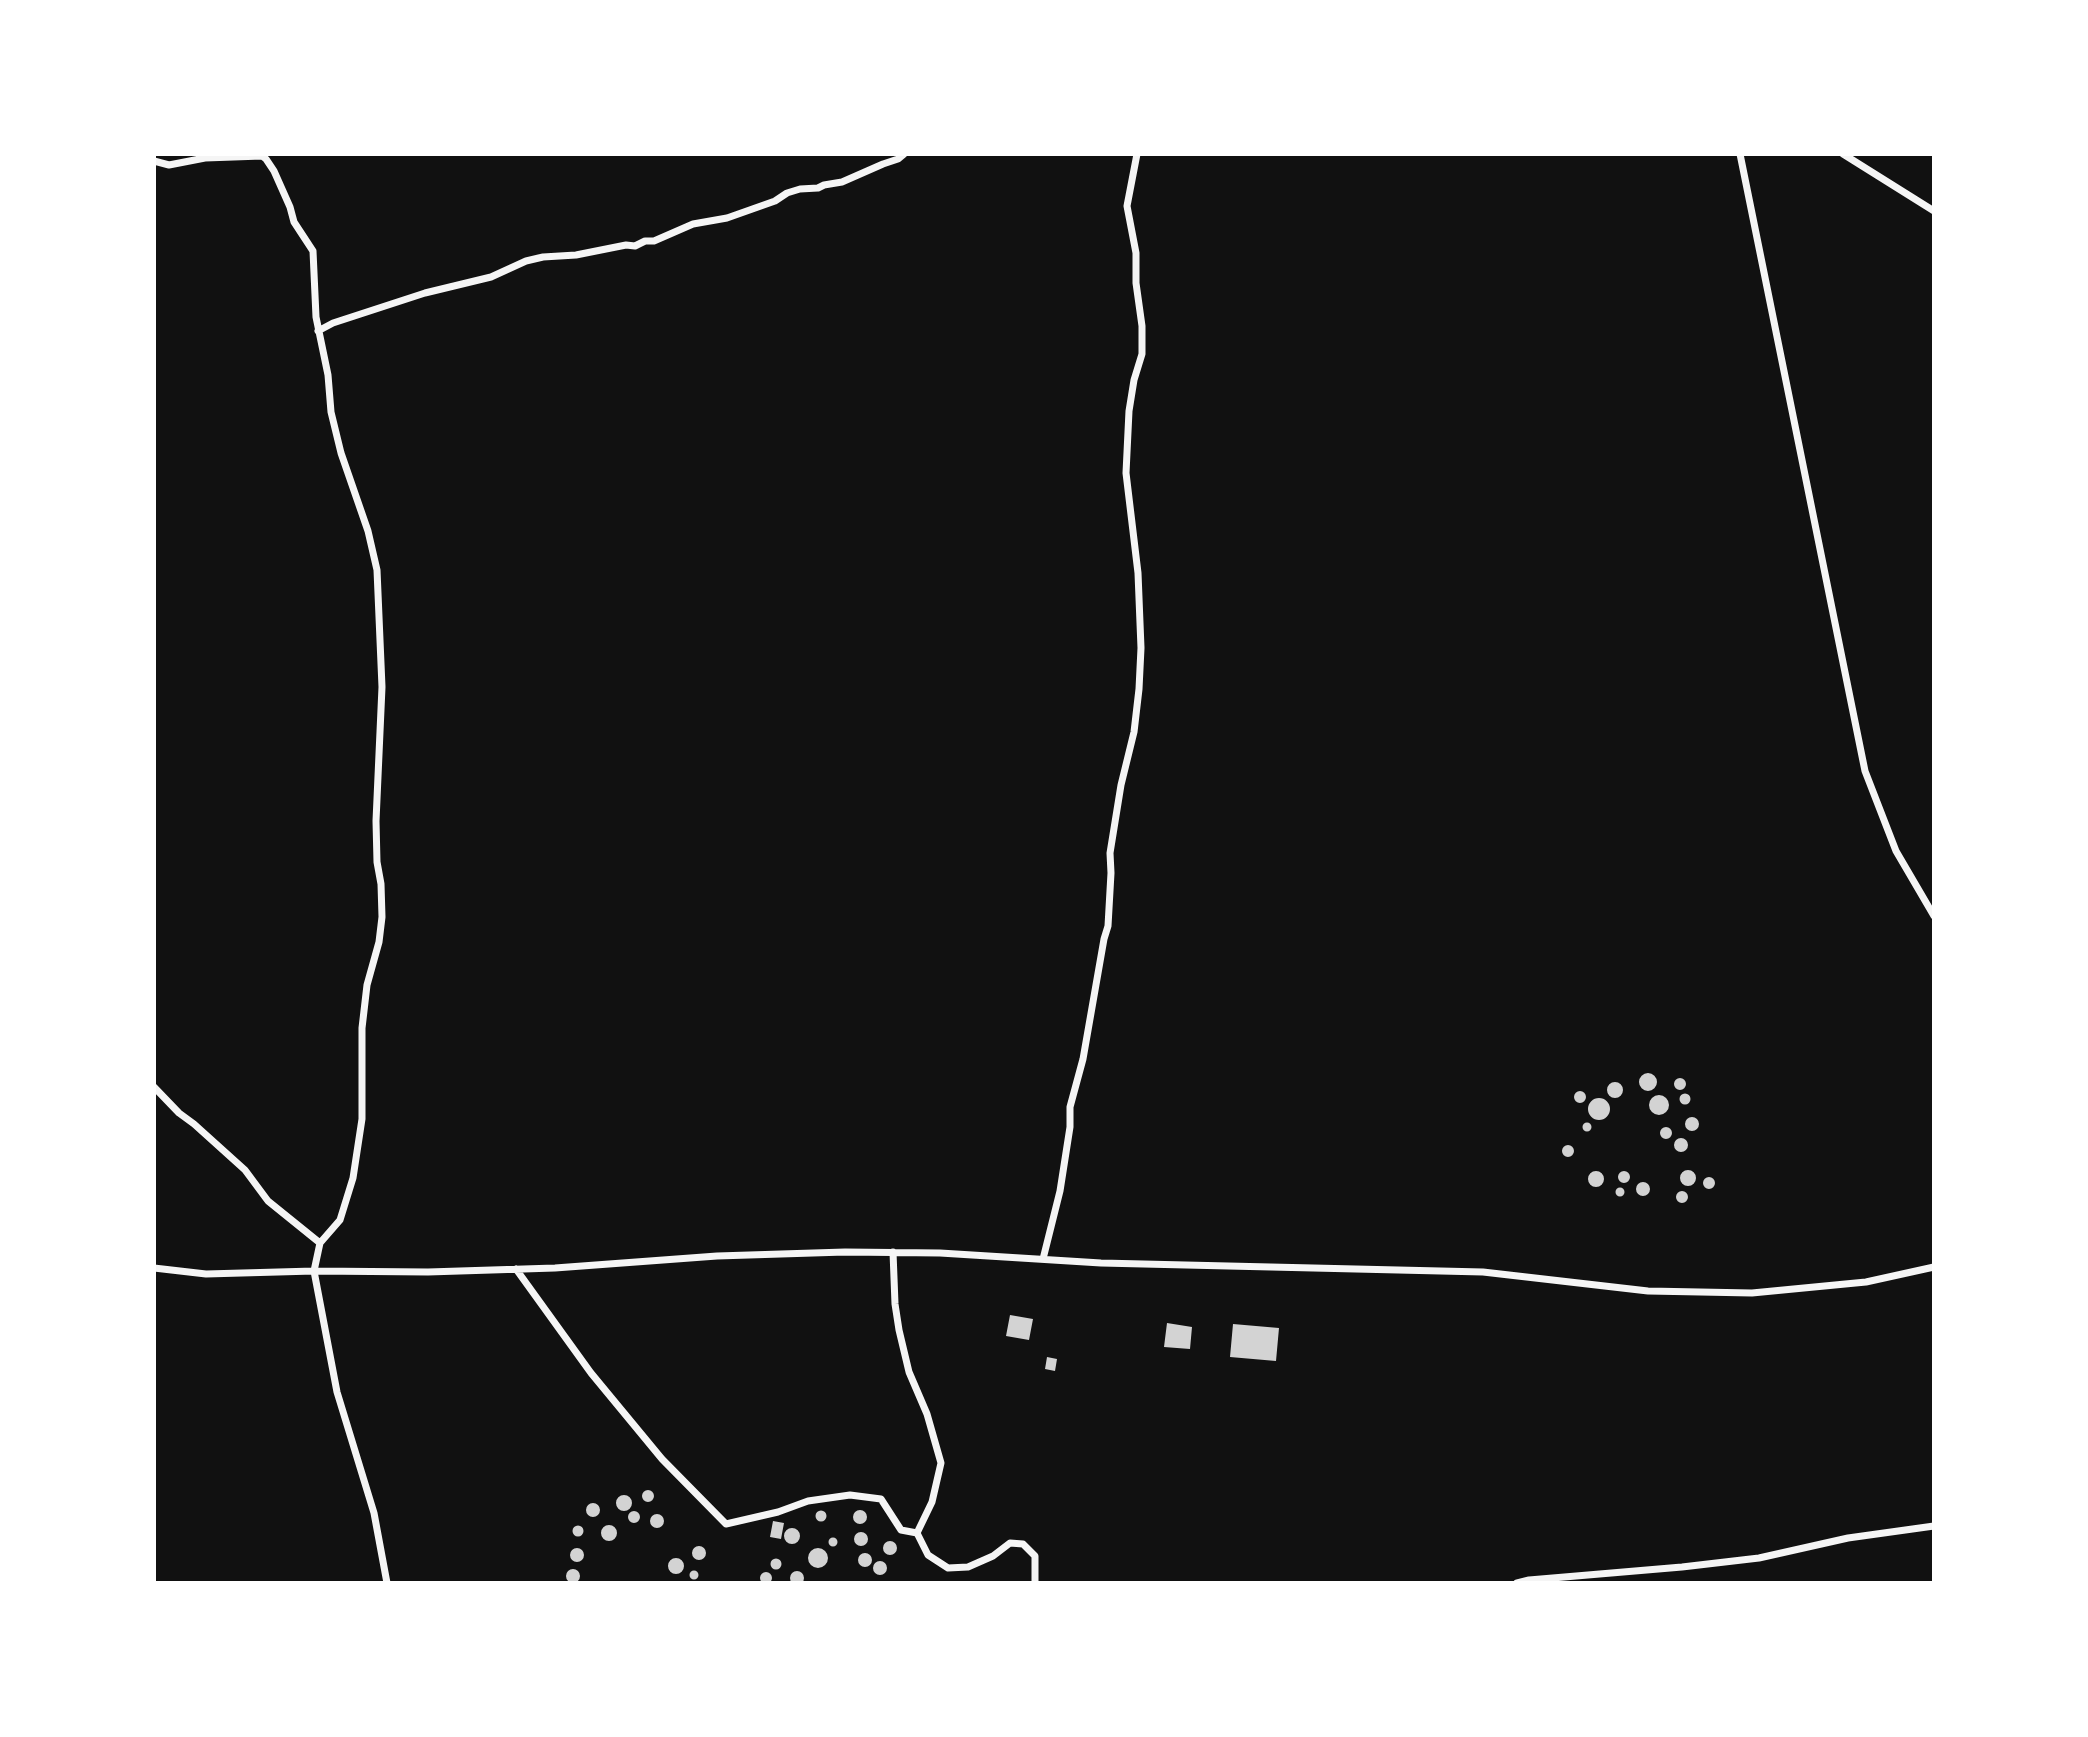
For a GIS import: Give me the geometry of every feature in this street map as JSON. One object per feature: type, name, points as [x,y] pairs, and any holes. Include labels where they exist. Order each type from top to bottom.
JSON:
[{"type":"street","points":[[318,331],[380,307],[453,285],[491,277],[526,261],[654,241],[693,224],[727,218],[775,201],[787,193],[842,182],[904,154]]},
{"type":"street","points":[[1043,1259],[1060,1191],[1070,1127],[1070,1107],[1083,1059],[1108,926],[1110,853],[1119,795],[1134,732],[1139,689],[1141,648],[1138,573],[1126,473],[1129,411],[1142,354],[1136,253],[1127,206],[1137,154]]},
{"type":"street","points":[[1740,154],[1865,771],[1896,851],[1934,916]]},
{"type":"street","points":[[1843,154],[1934,211]]},
{"type":"street","points":[[154,161],[169,165],[225,156],[262,156],[266,159],[290,207],[294,222],[313,251],[316,317],[328,375],[331,412],[341,453],[368,531],[377,570],[382,687],[376,821],[382,917],[379,942],[367,985],[362,1028],[362,1119],[353,1178],[340,1220],[320,1243],[314,1271],[337,1392],[374,1513],[387,1583]]},
{"type":"street","points":[[154,1087],[245,1170],[268,1201],[320,1243]]},
{"type":"street","points":[[893,1252],[899,1330],[909,1372],[927,1414],[941,1463],[932,1502],[916,1533]]},
{"type":"street","points":[[154,1268],[206,1274],[428,1272],[717,1256],[940,1252],[1101,1263],[1483,1272],[1648,1291],[1752,1293],[1866,1282],[1934,1267]]},
{"type":"street","points":[[516,1269],[591,1373],[662,1459],[726,1524],[778,1512],[807,1501],[850,1495],[881,1499],[901,1530],[916,1533],[929,1555],[948,1568],[968,1567],[993,1556],[1010,1543],[1023,1544],[1035,1556],[1035,1583]]},
{"type":"street","points":[[1517,1583],[1746,1559],[1848,1538],[1934,1526]]},
{"type":"building","points":[[1648,1073],[1654,1076],[1657,1082],[1654,1088],[1648,1091],[1642,1088],[1639,1082],[1642,1076]]},
{"type":"building","points":[[1680,1078],[1686,1084],[1680,1090],[1674,1084]]},
{"type":"building","points":[[1615,1082],[1623,1090],[1615,1098],[1607,1090]]},
{"type":"building","points":[[1580,1091],[1586,1097],[1580,1103],[1574,1097]]},
{"type":"building","points":[[1685,1094],[1689,1095],[1689,1103],[1685,1104],[1681,1103],[1680,1099],[1681,1095]]},
{"type":"building","points":[[1659,1095],[1666,1098],[1669,1105],[1666,1112],[1659,1115],[1652,1112],[1649,1105],[1652,1098]]},
{"type":"building","points":[[1599,1098],[1607,1101],[1610,1109],[1607,1117],[1599,1120],[1591,1117],[1588,1109],[1591,1101]]},
{"type":"building","points":[[1689,1117],[1695,1117],[1699,1124],[1695,1131],[1689,1131],[1685,1127],[1685,1121]]},
{"type":"building","points":[[1587,1122],[1592,1127],[1587,1132],[1582,1127]]},
{"type":"building","points":[[1666,1127],[1672,1133],[1666,1139],[1660,1133]]},
{"type":"building","points":[[1681,1138],[1686,1140],[1686,1150],[1681,1152],[1676,1150],[1674,1145],[1676,1140]]},
{"type":"building","points":[[1563,1146],[1573,1146],[1573,1156],[1563,1156]]},
{"type":"building","points":[[1685,1170],[1691,1170],[1696,1178],[1694,1184],[1685,1186],[1680,1181],[1680,1175]]},
{"type":"building","points":[[1596,1171],[1602,1173],[1602,1185],[1596,1187],[1590,1185],[1588,1179],[1590,1173]]},
{"type":"building","points":[[1624,1171],[1630,1177],[1624,1183],[1618,1177]]},
{"type":"building","points":[[1709,1177],[1715,1183],[1709,1189],[1703,1183]]},
{"type":"building","points":[[1640,1182],[1646,1182],[1650,1189],[1646,1196],[1640,1196],[1636,1192],[1636,1186]]},
{"type":"building","points":[[1620,1188],[1624,1192],[1620,1196],[1616,1192]]},
{"type":"building","points":[[1682,1191],[1688,1197],[1682,1203],[1676,1197]]},
{"type":"building","points":[[1010,1315],[1033,1319],[1029,1340],[1006,1336]]},
{"type":"building","points":[[1167,1323],[1192,1327],[1190,1349],[1164,1347]]},
{"type":"building","points":[[1233,1324],[1279,1328],[1276,1361],[1230,1357]]},
{"type":"building","points":[[1047,1357],[1057,1359],[1055,1371],[1045,1369]]},
{"type":"building","points":[[648,1490],[654,1496],[648,1502],[642,1496]]},
{"type":"building","points":[[621,1495],[627,1495],[632,1503],[630,1509],[621,1511],[616,1506],[616,1500]]},
{"type":"building","points":[[593,1503],[598,1505],[598,1515],[593,1517],[588,1515],[586,1510],[588,1505]]},
{"type":"building","points":[[860,1510],[865,1512],[865,1522],[860,1524],[855,1522],[853,1517],[855,1512]]},
{"type":"building","points":[[634,1511],[640,1517],[634,1523],[628,1517]]},
{"type":"building","points":[[821,1511],[825,1512],[825,1520],[821,1521],[817,1520],[816,1516],[817,1512]]},
{"type":"building","points":[[654,1514],[660,1514],[664,1521],[660,1528],[654,1528],[650,1524],[650,1518]]},
{"type":"building","points":[[773,1521],[784,1523],[781,1539],[770,1537]]},
{"type":"building","points":[[578,1525],[584,1531],[578,1537],[572,1531]]},
{"type":"building","points":[[609,1525],[617,1533],[609,1541],[601,1533]]},
{"type":"building","points":[[792,1528],[798,1530],[798,1542],[792,1544],[786,1542],[784,1536],[786,1530]]},
{"type":"building","points":[[858,1532],[864,1532],[868,1539],[864,1546],[858,1546],[854,1542],[854,1536]]},
{"type":"building","points":[[833,1538],[837,1542],[833,1546],[829,1542]]},
{"type":"building","points":[[890,1541],[895,1543],[895,1553],[890,1555],[885,1553],[883,1548],[885,1543]]},
{"type":"building","points":[[699,1546],[704,1548],[704,1558],[699,1560],[694,1558],[692,1553],[694,1548]]},
{"type":"building","points":[[577,1548],[582,1550],[582,1560],[577,1562],[572,1560],[570,1555],[572,1550]]},
{"type":"building","points":[[818,1548],[825,1551],[828,1558],[825,1565],[818,1568],[811,1565],[808,1558],[811,1551]]},
{"type":"building","points":[[865,1553],[870,1555],[870,1565],[865,1567],[860,1565],[858,1560],[860,1555]]},
{"type":"building","points":[[676,1558],[682,1560],[682,1572],[676,1574],[670,1572],[668,1566],[670,1560]]},
{"type":"building","points":[[776,1559],[780,1560],[780,1568],[776,1569],[772,1568],[771,1564],[772,1560]]},
{"type":"building","points":[[877,1561],[883,1561],[887,1568],[883,1575],[877,1575],[873,1571],[873,1565]]},
{"type":"building","points":[[573,1569],[578,1571],[578,1581],[573,1583],[568,1581],[566,1576],[568,1571]]},
{"type":"building","points":[[694,1570],[699,1575],[694,1580],[689,1575]]},
{"type":"building","points":[[797,1571],[802,1573],[802,1583],[797,1585],[792,1583],[790,1578],[792,1573]]},
{"type":"building","points":[[766,1572],[772,1578],[766,1584],[760,1578]]}]
